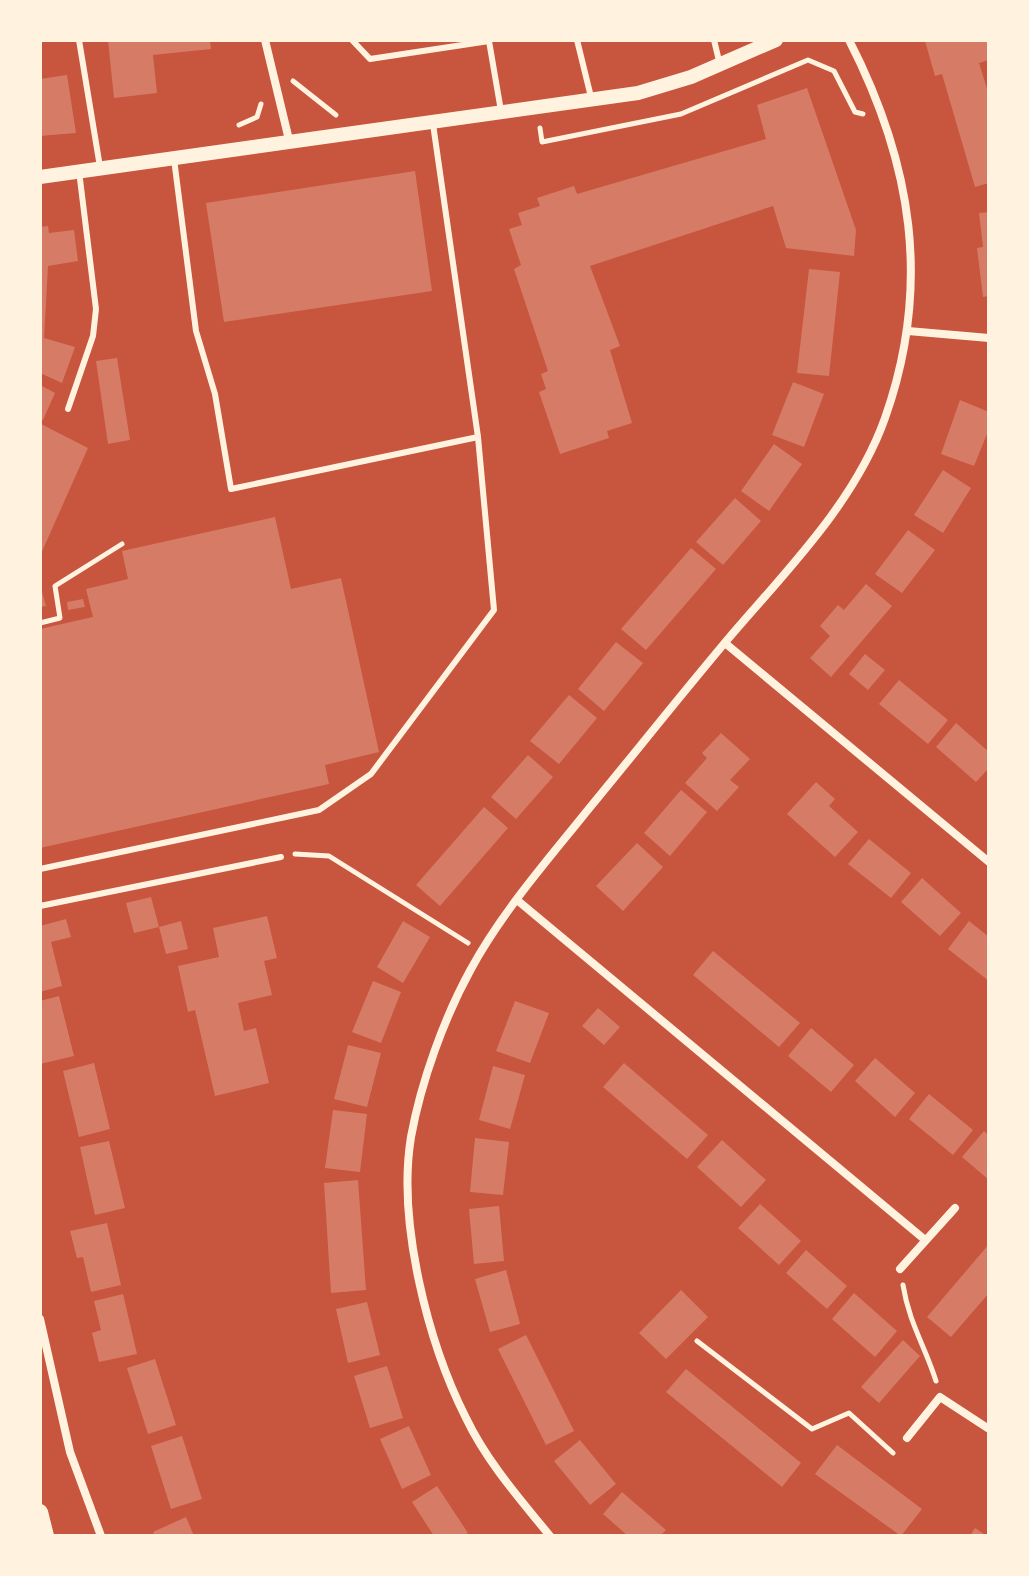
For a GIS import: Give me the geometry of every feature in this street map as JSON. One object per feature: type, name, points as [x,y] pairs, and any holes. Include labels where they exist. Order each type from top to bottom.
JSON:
[{"type":"main road","points":[[40,1512],[44,1534]]},
{"type":"street","points":[[265,40],[290,144]]},
{"type":"street","points":[[40,177],[502,115],[638,93],[720,65],[776,40]]},
{"type":"street","points":[[550,1536],[501,1475],[466,1420],[426,1317],[416,1268],[410,1201],[411,1140],[427,1077],[470,969],[517,900],[846,495],[885,420],[908,331],[911,257],[905,188],[882,107],[849,40]]},
{"type":"street","points":[[908,331],[989,338]]},
{"type":"street","points":[[725,643],[989,862]]},
{"type":"street","points":[[517,900],[924,1239]]},
{"type":"street","points":[[900,1269],[955,1208]]},
{"type":"street","points":[[40,1319],[70,1452],[101,1536]]},
{"type":"street","points":[[907,1438],[940,1397],[989,1429]]},
{"type":"lane","points":[[79,40],[101,168]]},
{"type":"lane","points":[[352,40],[370,59],[492,41],[502,115]]},
{"type":"lane","points":[[577,40],[592,101]]},
{"type":"lane","points":[[714,40],[720,65]]},
{"type":"lane","points":[[40,869],[319,810],[371,774],[494,610],[478,437],[433,124]]},
{"type":"lane","points":[[174,159],[196,331],[215,394],[231,489],[478,437]]},
{"type":"lane","points":[[68,409],[93,336],[96,309],[79,171]]},
{"type":"lane","points":[[40,906],[281,857]]},
{"type":"path","points":[[40,623],[60,618],[55,586],[122,544]]},
{"type":"path","points":[[281,857],[303,852],[329,856],[482,952]]},
{"type":"path","points":[[900,1269],[908,1316],[928,1357],[940,1397]]},
{"type":"path","points":[[697,1341],[812,1429],[849,1413],[894,1454],[907,1438]]},
{"type":"building","points":[[108,40],[210,40],[211,49],[153,55],[157,93],[114,98]]},
{"type":"building","points":[[989,40],[989,60],[979,63],[989,95],[989,183],[975,187],[942,74],[935,76],[925,41]]},
{"type":"building","points":[[67,75],[76,133],[40,136],[40,79]]},
{"type":"building","points":[[807,88],[856,230],[854,256],[786,248],[773,206],[590,266],[620,346],[610,350],[632,423],[607,431],[609,438],[560,454],[539,392],[546,389],[541,374],[548,371],[514,269],[521,265],[509,229],[522,225],[518,213],[540,206],[537,198],[574,186],[577,194],[766,139],[757,105]]},
{"type":"building","points":[[415,171],[432,291],[224,322],[206,203]]},
{"type":"building","points":[[989,212],[989,296],[983,297],[977,248],[983,247],[979,213]]},
{"type":"building","points":[[48,226],[49,233],[74,230],[78,261],[48,266],[44,338],[75,347],[62,383],[40,373],[40,227]]},
{"type":"building","points":[[809,269],[840,272],[829,376],[797,373]]},
{"type":"building","points":[[117,358],[130,440],[108,444],[96,361]]},
{"type":"building","points":[[793,382],[824,394],[804,447],[772,435]]},
{"type":"building","points":[[40,385],[55,393],[43,420],[40,419]]},
{"type":"building","points":[[960,400],[989,412],[989,429],[974,466],[941,454]]},
{"type":"building","points":[[40,426],[88,448],[40,556]]},
{"type":"building","points":[[774,444],[802,464],[769,511],[741,491]]},
{"type":"building","points":[[943,470],[971,488],[943,533],[914,515]]},
{"type":"building","points":[[735,498],[761,521],[723,565],[696,542]]},
{"type":"building","points":[[275,517],[291,589],[341,578],[379,752],[325,765],[329,784],[40,848],[40,629],[93,617],[86,589],[128,579],[122,551]]},
{"type":"building","points":[[908,530],[935,550],[902,593],[875,574]]},
{"type":"building","points":[[691,548],[716,569],[646,650],[621,629]]},
{"type":"building","points":[[866,584],[892,606],[831,677],[810,658],[830,636],[820,626],[838,605],[844,610]]},
{"type":"building","points":[[40,585],[46,606],[40,607]]},
{"type":"building","points":[[83,599],[85,607],[68,610],[67,602]]},
{"type":"building","points":[[616,642],[643,663],[604,711],[578,689]]},
{"type":"building","points":[[865,654],[885,670],[868,690],[849,674]]},
{"type":"building","points":[[899,680],[948,720],[928,744],[879,704]]},
{"type":"building","points":[[569,695],[597,718],[559,764],[530,741]]},
{"type":"building","points":[[956,723],[989,752],[989,768],[976,782],[936,747]]},
{"type":"building","points":[[721,733],[750,759],[730,780],[739,787],[717,811],[685,783],[707,758],[702,753]]},
{"type":"building","points":[[528,755],[553,777],[516,819],[491,797]]},
{"type":"building","points":[[816,782],[835,799],[829,806],[858,832],[835,857],[787,814]]},
{"type":"building","points":[[681,790],[707,812],[670,856],[644,833]]},
{"type":"building","points":[[484,807],[508,828],[440,906],[416,885]]},
{"type":"building","points":[[869,839],[911,873],[891,898],[848,864]]},
{"type":"building","points":[[637,843],[663,867],[623,911],[596,886]]},
{"type":"building","points":[[922,878],[961,913],[940,936],[901,902]]},
{"type":"building","points":[[151,897],[159,927],[134,933],[126,903]]},
{"type":"building","points":[[267,916],[277,958],[264,961],[272,995],[238,1003],[244,1031],[256,1028],[269,1083],[215,1096],[195,1010],[188,1012],[178,966],[219,957],[213,928]]},
{"type":"building","points":[[66,919],[71,937],[51,942],[62,986],[40,992],[40,926]]},
{"type":"building","points":[[181,921],[188,949],[166,954],[159,927]]},
{"type":"building","points":[[403,921],[430,937],[403,983],[377,967]]},
{"type":"building","points":[[969,921],[989,937],[989,981],[948,949]]},
{"type":"building","points":[[713,951],[800,1023],[779,1047],[693,975]]},
{"type":"building","points":[[373,981],[401,992],[381,1043],[352,1032]]},
{"type":"building","points":[[59,996],[74,1056],[40,1064],[40,1001]]},
{"type":"building","points":[[515,1001],[549,1013],[530,1063],[496,1051]]},
{"type":"building","points":[[598,1008],[620,1027],[604,1045],[582,1026]]},
{"type":"building","points":[[811,1028],[854,1065],[831,1092],[788,1056]]},
{"type":"building","points":[[348,1045],[381,1053],[367,1107],[334,1099]]},
{"type":"building","points":[[875,1058],[915,1093],[895,1117],[855,1081]]},
{"type":"building","points":[[94,1063],[110,1129],[79,1137],[63,1071]]},
{"type":"building","points":[[624,1063],[708,1135],[687,1159],[603,1087]]},
{"type":"building","points":[[493,1066],[525,1075],[510,1129],[479,1120]]},
{"type":"building","points":[[929,1094],[973,1130],[953,1155],[909,1119]]},
{"type":"building","points":[[333,1110],[367,1114],[360,1172],[325,1168]]},
{"type":"building","points":[[984,1131],[989,1136],[989,1180],[962,1157]]},
{"type":"building","points":[[475,1138],[509,1142],[503,1195],[470,1192]]},
{"type":"building","points":[[722,1140],[766,1180],[741,1207],[697,1167]]},
{"type":"building","points":[[109,1141],[125,1208],[95,1215],[80,1147]]},
{"type":"building","points":[[358,1180],[366,1290],[331,1293],[324,1183]]},
{"type":"building","points":[[760,1204],[801,1241],[779,1265],[738,1228]]},
{"type":"building","points":[[499,1206],[504,1261],[474,1264],[469,1209]]},
{"type":"building","points":[[107,1223],[121,1285],[91,1292],[83,1257],[77,1258],[70,1231]]},
{"type":"building","points":[[989,1244],[989,1293],[951,1337],[927,1317]]},
{"type":"building","points":[[806,1250],[847,1286],[827,1309],[786,1273]]},
{"type":"building","points":[[506,1270],[520,1324],[490,1332],[475,1279]]},
{"type":"building","points":[[681,1290],[708,1317],[666,1359],[639,1333]]},
{"type":"building","points":[[854,1293],[897,1331],[875,1357],[832,1319]]},
{"type":"building","points":[[123,1294],[137,1354],[99,1362],[92,1333],[101,1330],[94,1301]]},
{"type":"building","points":[[367,1302],[380,1355],[348,1363],[336,1309]]},
{"type":"building","points":[[526,1335],[574,1431],[546,1445],[498,1349]]},
{"type":"building","points":[[903,1340],[920,1356],[879,1403],[861,1387]]},
{"type":"building","points":[[155,1359],[176,1425],[148,1434],[127,1368]]},
{"type":"building","points":[[387,1366],[403,1418],[370,1428],[354,1376]]},
{"type":"building","points":[[686,1369],[801,1463],[782,1487],[666,1392]]},
{"type":"building","points":[[409,1426],[431,1475],[402,1489],[380,1439]]},
{"type":"building","points":[[182,1436],[202,1499],[171,1509],[151,1446]]},
{"type":"building","points":[[580,1440],[616,1484],[590,1505],[554,1461]]},
{"type":"building","points":[[837,1445],[922,1509],[901,1536],[815,1474]]},
{"type":"building","points":[[437,1486],[468,1533],[462,1536],[434,1536],[412,1502]]},
{"type":"building","points":[[622,1492],[666,1530],[660,1536],[628,1536],[603,1514]]},
{"type":"building","points":[[186,1517],[194,1536],[155,1536],[153,1532]]},
{"type":"building","points":[[975,1528],[987,1536],[970,1536]]}]
